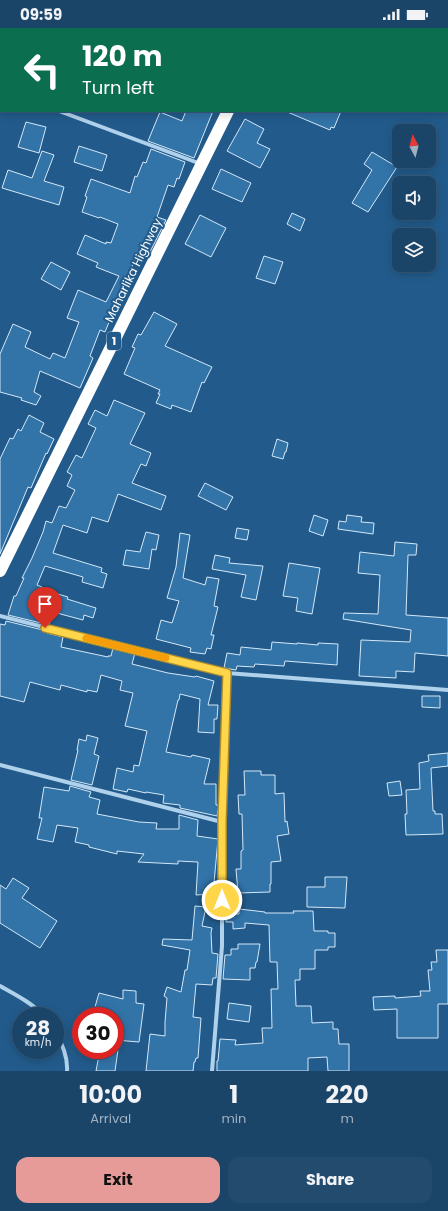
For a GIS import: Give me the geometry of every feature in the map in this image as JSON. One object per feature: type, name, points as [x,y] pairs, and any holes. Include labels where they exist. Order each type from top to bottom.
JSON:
[{"type":"highway","name":"Maharlika Highway","points":[[0,570],[227,112]]},
{"type":"street","points":[[62,112],[201,164]]},
{"type":"street","points":[[0,616],[227,673],[448,690]]},
{"type":"street","points":[[212,1071],[222,946],[222,822],[227,673]]},
{"type":"street","points":[[0,765],[222,822]]},
{"type":"street","points":[[0,986],[34,1007]]},
{"type":"street","points":[[64,1051],[67,1071]]},
{"type":"building","points":[[160,112],[182,121],[186,112],[213,112],[194,158],[148,141]]},
{"type":"building","points":[[287,112],[341,112],[334,128],[331,127],[330,130]]},
{"type":"building","points":[[245,119],[264,129],[257,143],[270,149],[260,168],[227,151]]},
{"type":"building","points":[[26,122],[46,127],[39,153],[18,147]]},
{"type":"building","points":[[79,146],[107,155],[102,171],[74,162]]},
{"type":"building","points":[[151,149],[185,162],[179,179],[177,178],[174,187],[168,185],[157,217],[166,220],[148,256],[138,252],[105,332],[100,330],[90,356],[93,358],[80,388],[40,371],[34,392],[41,396],[36,405],[21,400],[22,398],[0,392],[0,354],[13,324],[31,332],[25,347],[50,359],[53,353],[65,358],[79,322],[67,318],[78,290],[106,302],[119,276],[96,267],[98,263],[77,254],[85,235],[106,244],[106,242],[111,243],[118,224],[82,212],[87,197],[85,196],[91,179],[130,193],[135,176],[137,177],[143,162],[146,163]]},
{"type":"building","points":[[42,151],[54,155],[44,181],[64,187],[59,205],[2,188],[8,170],[32,178]]},
{"type":"building","points":[[372,152],[392,164],[392,168],[396,168],[368,212],[352,203],[372,170],[364,164]]},
{"type":"building","points":[[221,169],[251,183],[242,202],[212,189]]},
{"type":"building","points":[[292,213],[305,219],[300,231],[287,224]]},
{"type":"building","points":[[200,215],[226,228],[211,257],[185,244]]},
{"type":"building","points":[[264,256],[283,262],[275,284],[256,278]]},
{"type":"building","points":[[51,262],[70,272],[61,290],[41,279]]},
{"type":"building","points":[[154,312],[177,324],[165,346],[212,367],[204,383],[202,382],[191,412],[172,405],[171,409],[156,403],[160,390],[124,374],[135,348],[132,347],[138,334],[141,335]]},
{"type":"building","points":[[114,400],[145,413],[130,444],[151,453],[146,466],[141,464],[132,483],[166,496],[161,510],[118,494],[108,522],[92,517],[87,533],[63,525],[53,553],[102,568],[101,572],[107,574],[103,588],[82,582],[83,577],[45,566],[37,585],[42,587],[41,589],[68,597],[67,599],[96,608],[93,618],[84,615],[83,620],[53,612],[49,625],[8,615],[14,596],[16,596],[24,578],[22,578],[43,532],[46,521],[52,523],[59,506],[66,508],[75,490],[67,486],[72,475],[67,472],[76,455],[82,458],[96,428],[88,424],[95,410],[107,416]]},
{"type":"building","points":[[29,415],[44,423],[40,432],[54,439],[47,454],[46,453],[31,488],[28,487],[0,554],[0,459],[10,438],[13,439],[18,429],[21,431]]},
{"type":"building","points":[[277,439],[288,443],[283,459],[272,456]]},
{"type":"building","points":[[205,483],[233,497],[226,510],[198,496]]},
{"type":"building","points":[[314,515],[328,520],[323,536],[309,531]]},
{"type":"building","points":[[347,515],[362,517],[361,522],[374,523],[373,534],[338,529],[339,521],[346,522]]},
{"type":"building","points":[[237,528],[249,530],[247,540],[235,538]]},
{"type":"building","points":[[146,532],[159,535],[156,550],[152,549],[149,569],[123,565],[126,550],[140,552]]},
{"type":"building","points":[[180,533],[190,535],[183,578],[205,585],[207,577],[219,579],[214,606],[218,607],[211,635],[214,635],[211,649],[207,648],[205,654],[190,652],[191,648],[156,639],[161,620],[172,623],[179,601],[167,598],[176,567]]},
{"type":"building","points":[[395,542],[417,544],[416,555],[408,555],[406,615],[448,618],[448,656],[415,653],[414,672],[396,671],[396,678],[359,676],[361,640],[410,642],[411,630],[343,619],[344,613],[378,614],[380,575],[358,573],[360,552],[394,556]]},
{"type":"building","points":[[215,555],[230,558],[229,563],[263,566],[256,600],[241,597],[246,575],[212,569]]},
{"type":"building","points":[[289,563],[320,568],[312,614],[296,611],[298,598],[283,596]]},
{"type":"building","points":[[6,621],[47,631],[47,633],[63,637],[61,647],[108,657],[111,656],[113,648],[135,653],[132,664],[168,673],[196,676],[214,681],[208,705],[218,705],[217,719],[214,719],[214,733],[198,732],[200,699],[180,694],[166,752],[210,759],[204,784],[216,784],[216,805],[219,805],[217,816],[180,808],[180,805],[163,803],[164,795],[128,789],[127,792],[113,789],[117,768],[133,772],[134,765],[139,766],[147,731],[125,726],[133,693],[120,690],[122,681],[101,675],[97,692],[87,690],[87,692],[61,685],[60,690],[30,682],[24,702],[0,696],[0,624],[5,625]]},
{"type":"building","points":[[272,642],[318,645],[318,643],[338,644],[337,665],[285,661],[284,666],[255,664],[254,667],[237,666],[236,670],[224,668],[227,653],[240,655],[241,647],[271,650]]},
{"type":"building","points":[[422,696],[440,696],[440,708],[422,707]]},
{"type":"building","points":[[87,735],[98,738],[94,754],[99,756],[92,785],[71,780],[79,739],[86,741]]},
{"type":"building","points":[[448,753],[448,766],[431,768],[433,811],[435,811],[435,814],[442,814],[443,834],[406,835],[406,790],[420,789],[419,763],[429,761],[428,755]]},
{"type":"building","points":[[244,771],[261,771],[261,775],[275,775],[275,794],[284,793],[285,822],[287,821],[289,834],[277,836],[281,861],[271,862],[270,892],[238,893],[236,869],[241,869],[241,851],[243,850],[242,814],[239,814],[238,795],[245,795]]},
{"type":"building","points":[[400,781],[402,795],[389,796],[387,783]]},
{"type":"building","points":[[70,786],[91,792],[89,797],[100,800],[97,814],[139,822],[157,823],[156,829],[179,829],[179,815],[198,820],[197,836],[218,839],[213,894],[196,895],[198,862],[178,861],[178,864],[138,862],[144,854],[117,851],[117,854],[89,847],[89,845],[75,842],[78,828],[57,825],[53,842],[37,839],[42,818],[39,818],[44,787],[69,791]]},
{"type":"building","points":[[325,877],[347,877],[345,908],[307,907],[307,887],[325,887]]},
{"type":"building","points":[[13,878],[29,888],[22,898],[57,921],[40,948],[0,923],[0,885],[6,889]]},
{"type":"building","points":[[195,906],[206,907],[202,926],[212,928],[212,953],[218,954],[216,978],[213,978],[212,985],[196,984],[193,1017],[201,1018],[198,1058],[196,1058],[194,1062],[193,1071],[146,1071],[150,1034],[165,1036],[167,998],[164,996],[167,987],[181,992],[185,970],[187,970],[190,950],[162,945],[163,939],[192,940]]},
{"type":"building","points":[[239,909],[265,913],[294,913],[293,911],[313,911],[314,931],[328,931],[328,933],[335,933],[335,947],[328,947],[328,950],[315,950],[315,969],[300,969],[300,980],[295,980],[296,1006],[311,1006],[312,1023],[333,1022],[333,1029],[338,1029],[339,1044],[349,1044],[349,1071],[328,1071],[327,1057],[308,1058],[308,1071],[217,1071],[220,1039],[236,1040],[235,1045],[263,1043],[262,1028],[272,1028],[271,989],[278,989],[277,962],[270,962],[269,925],[245,923],[245,928],[233,929],[233,922],[226,922],[226,914],[239,914]]},
{"type":"building","points":[[238,944],[260,944],[255,968],[250,968],[250,980],[223,979],[225,955],[231,955],[231,949],[238,949]]},
{"type":"building","points":[[436,950],[448,950],[448,1004],[438,1004],[438,1038],[397,1038],[397,1009],[374,1010],[373,997],[395,996],[395,998],[421,996],[420,991],[430,991],[428,970],[432,970],[431,962],[437,962]]},
{"type":"building","points":[[123,990],[136,991],[136,1003],[144,1004],[139,1042],[124,1041],[124,1007],[95,1007],[99,993],[123,999]]},
{"type":"building","points":[[229,1003],[251,1006],[249,1022],[227,1019]]},
{"type":"building","points":[[98,1059],[117,1059],[115,1071],[96,1071]]},
{"type":"slow traffic","points":[[86,638],[166,658]]},
{"type":"route","points":[[45,628],[227,673],[222,822],[222,900]]}]
